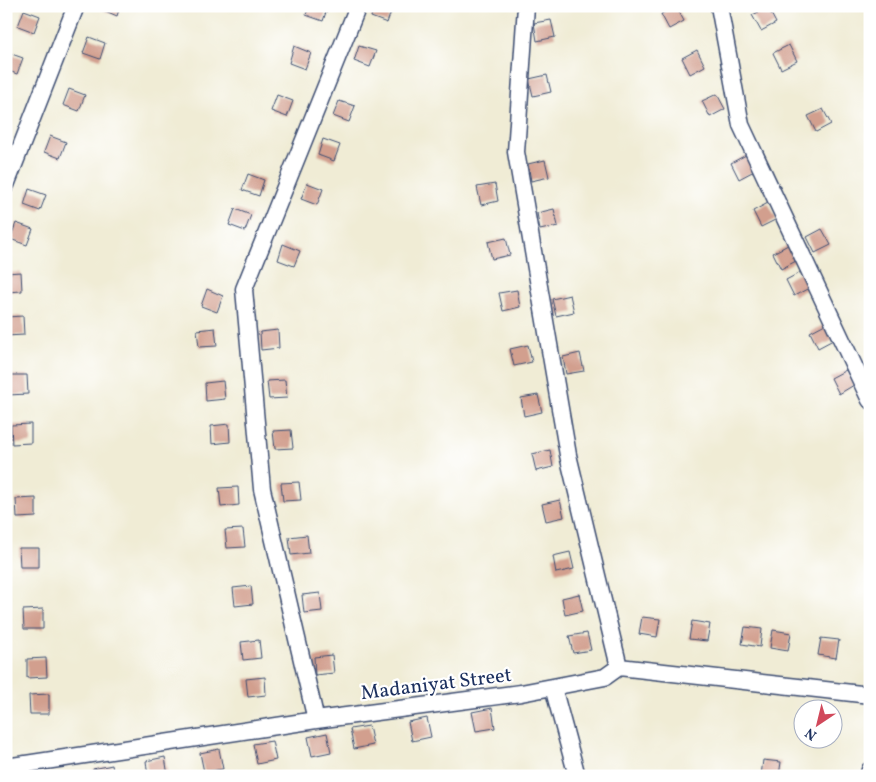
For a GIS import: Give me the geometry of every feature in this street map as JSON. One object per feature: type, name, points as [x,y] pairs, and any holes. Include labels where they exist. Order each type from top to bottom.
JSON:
[{"type":"street","points":[[6,185],[76,6]]},
{"type":"street","points":[[316,720],[262,489],[244,289],[358,6]]},
{"type":"street","points":[[526,6],[516,152],[568,455],[619,667],[870,695]]},
{"type":"street","points":[[719,6],[741,125],[870,400]]},
{"type":"street","name":"Madaniyat Street","points":[[6,766],[316,720],[521,693],[605,677],[619,667]]},
{"type":"street","points":[[553,687],[577,776]]},
{"type":"street","points":[[6,766],[8,776]]},
{"type":"street","points":[[868,776],[870,770]]},
{"type":"building","points":[[102,6],[120,6],[117,16],[101,9]]},
{"type":"building","points":[[309,6],[328,6],[323,21],[306,15]]},
{"type":"building","points":[[374,6],[393,6],[387,23],[371,17]]},
{"type":"building","points":[[676,6],[684,21],[669,29],[661,14]]},
{"type":"building","points":[[768,8],[776,23],[761,31],[752,15]]},
{"type":"building","points":[[24,10],[40,16],[34,32],[18,26]]},
{"type":"building","points":[[551,20],[555,37],[537,41],[534,23]]},
{"type":"building","points":[[89,37],[105,43],[100,59],[83,53]]},
{"type":"building","points":[[789,45],[797,61],[781,69],[773,53]]},
{"type":"building","points":[[294,46],[311,53],[305,69],[289,63]]},
{"type":"building","points":[[359,46],[376,51],[370,67],[354,61]]},
{"type":"building","points":[[697,50],[705,66],[690,74],[682,58]]},
{"type":"building","points":[[6,52],[23,58],[17,74],[6,70]]},
{"type":"building","points":[[547,75],[551,92],[533,96],[529,79]]},
{"type":"building","points":[[69,89],[85,95],[79,111],[63,105]]},
{"type":"building","points":[[717,94],[725,109],[710,117],[702,101]]},
{"type":"building","points":[[277,95],[293,101],[287,117],[271,111]]},
{"type":"building","points":[[339,101],[355,106],[349,122],[333,116]]},
{"type":"building","points":[[823,109],[831,124],[816,132],[808,116]]},
{"type":"building","points":[[50,136],[66,142],[60,158],[44,152]]},
{"type":"building","points":[[323,139],[340,145],[334,161],[318,155]]},
{"type":"building","points":[[746,155],[754,171],[739,179],[731,163]]},
{"type":"building","points":[[545,160],[549,177],[531,181],[528,164]]},
{"type":"building","points":[[248,174],[264,180],[259,196],[242,190]]},
{"type":"building","points":[[307,183],[323,189],[317,205],[301,199]]},
{"type":"building","points":[[495,184],[498,201],[481,205],[477,187]]},
{"type":"building","points":[[29,189],[46,195],[40,211],[24,205]]},
{"type":"building","points":[[768,203],[777,219],[761,227],[753,211]]},
{"type":"building","points":[[235,209],[251,215],[245,231],[229,225]]},
{"type":"building","points":[[554,209],[558,226],[540,230],[537,213]]},
{"type":"building","points":[[16,223],[33,229],[27,245],[10,239]]},
{"type":"building","points":[[822,229],[831,245],[815,253],[807,237]]},
{"type":"building","points":[[506,238],[510,255],[492,259],[488,242]]},
{"type":"building","points":[[283,244],[300,251],[294,266],[278,260]]},
{"type":"building","points":[[788,245],[796,261],[781,269],[773,253]]},
{"type":"building","points":[[21,272],[22,291],[6,292],[6,273]]},
{"type":"building","points":[[801,272],[809,288],[794,296],[786,280]]},
{"type":"building","points":[[207,289],[223,296],[217,312],[201,306]]},
{"type":"building","points":[[517,290],[520,307],[503,311],[499,293]]},
{"type":"building","points":[[570,295],[574,312],[556,316],[552,299]]},
{"type":"building","points":[[23,316],[24,335],[6,336],[6,317]]},
{"type":"building","points":[[825,324],[833,340],[818,348],[810,332]]},
{"type":"building","points":[[215,328],[217,346],[199,347],[197,330]]},
{"type":"building","points":[[278,330],[279,348],[261,350],[260,332]]},
{"type":"building","points":[[528,345],[532,362],[514,366],[510,349]]},
{"type":"building","points":[[580,353],[584,371],[566,374],[563,357]]},
{"type":"building","points":[[846,370],[854,385],[839,394],[831,378]]},
{"type":"building","points":[[8,375],[27,375],[28,394],[8,395]]},
{"type":"building","points":[[285,380],[287,398],[269,399],[267,381]]},
{"type":"building","points":[[223,381],[225,399],[206,401],[205,383]]},
{"type":"building","points":[[538,395],[542,412],[524,416],[521,398]]},
{"type":"building","points":[[31,424],[31,443],[12,444],[11,425]]},
{"type":"building","points":[[229,424],[230,442],[212,444],[211,426]]},
{"type":"building","points":[[291,430],[293,448],[275,449],[273,431]]},
{"type":"building","points":[[550,450],[553,467],[536,471],[532,454]]},
{"type":"building","points":[[299,482],[301,500],[283,501],[281,483]]},
{"type":"building","points":[[238,487],[239,505],[221,507],[219,488]]},
{"type":"building","points":[[36,498],[36,517],[17,518],[16,499]]},
{"type":"building","points":[[560,500],[564,517],[546,521],[542,504]]},
{"type":"building","points":[[243,529],[245,547],[227,548],[225,530]]},
{"type":"building","points":[[307,535],[309,553],[291,555],[289,537]]},
{"type":"building","points":[[19,548],[39,548],[39,567],[20,567]]},
{"type":"building","points":[[570,552],[574,569],[556,573],[553,556]]},
{"type":"building","points":[[251,586],[253,604],[235,606],[233,588]]},
{"type":"building","points":[[320,593],[322,611],[304,613],[302,595]]},
{"type":"building","points":[[579,594],[583,611],[565,615],[562,598]]},
{"type":"building","points":[[43,609],[43,629],[24,629],[23,610]]},
{"type":"building","points":[[642,617],[660,619],[657,637],[639,634]]},
{"type":"building","points":[[692,621],[710,624],[707,641],[689,639]]},
{"type":"building","points":[[745,627],[762,629],[760,647],[742,644]]},
{"type":"building","points":[[773,630],[791,633],[788,651],[770,648]]},
{"type":"building","points":[[587,633],[591,650],[573,653],[569,636]]},
{"type":"building","points":[[821,638],[839,640],[836,658],[818,655]]},
{"type":"building","points":[[259,640],[261,658],[243,660],[241,642]]},
{"type":"building","points":[[332,655],[334,673],[315,675],[314,657]]},
{"type":"building","points":[[46,658],[47,677],[27,678],[27,659]]},
{"type":"building","points":[[265,677],[266,695],[248,697],[246,679]]},
{"type":"building","points":[[49,694],[49,714],[30,714],[29,695]]},
{"type":"building","points":[[492,708],[495,728],[476,731],[472,712]]},
{"type":"building","points":[[427,718],[431,737],[412,741],[408,722]]},
{"type":"building","points":[[369,726],[373,745],[354,749],[350,729]]},
{"type":"building","points":[[327,733],[331,752],[312,756],[308,737]]},
{"type":"building","points":[[272,741],[276,760],[257,764],[253,744]]},
{"type":"building","points":[[219,749],[223,769],[204,772],[200,753]]},
{"type":"building","points":[[165,757],[168,776],[148,776],[146,761]]},
{"type":"building","points":[[763,760],[781,762],[779,776],[761,776]]},
{"type":"building","points":[[112,765],[114,776],[94,776],[93,769]]},
{"type":"building","points":[[64,773],[65,776],[52,776],[52,775]]}]
